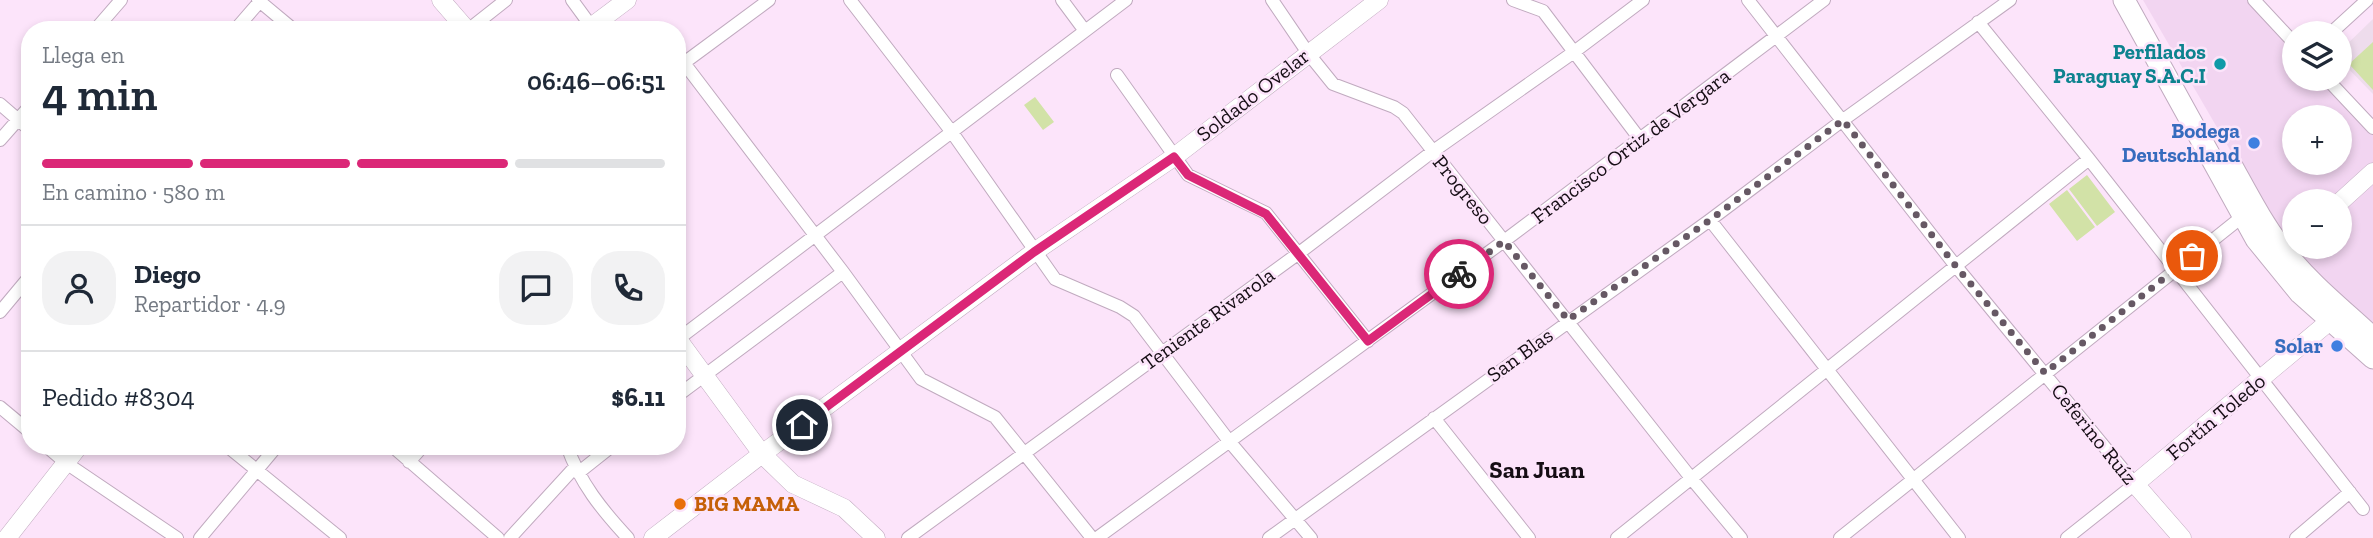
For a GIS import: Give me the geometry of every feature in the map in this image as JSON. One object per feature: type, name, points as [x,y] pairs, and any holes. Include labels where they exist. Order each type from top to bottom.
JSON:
[{"type":"highway","points":[[2124,0],[2243,216],[2281,271],[2373,358]]},
{"type":"highway","points":[[2139,0],[2256,209],[2282,240]]},
{"type":"highway","points":[[2297,259],[2314,284],[2373,338]]},
{"type":"main road","points":[[441,0],[460,21]]},
{"type":"main road","points":[[598,21],[627,0]]},
{"type":"main road","name":"Soldado Ovelar","points":[[653,538],[1034,252],[1174,157],[1379,0]]},
{"type":"main road","points":[[2352,191],[2373,172]]},
{"type":"main road","name":"Fortín Toledo","points":[[2135,484],[2330,320]]},
{"type":"main road","points":[[686,350],[762,454],[793,484],[844,508],[876,538]]},
{"type":"main road","points":[[7,538],[72,455]]},
{"type":"main road","name":"Ceferino Ruíz","points":[[2135,484],[2182,538]]},
{"type":"street","points":[[103,21],[121,0]]},
{"type":"street","points":[[242,21],[259,0],[284,21]]},
{"type":"street","points":[[479,21],[506,0]]},
{"type":"street","points":[[572,0],[585,21]]},
{"type":"street","points":[[686,61],[769,0]]},
{"type":"street","points":[[850,0],[951,131],[1055,279],[1120,307],[1134,316],[1229,441],[1311,538]]},
{"type":"street","points":[[1062,0],[1085,31]]},
{"type":"street","points":[[686,333],[1126,0]]},
{"type":"street","name":"Progreso","points":[[1272,0],[1307,53],[1334,84],[1403,113],[1741,538]]},
{"type":"street","points":[[1513,0],[1543,11],[1639,138]]},
{"type":"street","name":"Teniente Rivarola","points":[[908,538],[1643,0]]},
{"type":"street","name":"Ceferino Ruíz","points":[[1748,0],[1955,265],[2135,484]]},
{"type":"street","name":"Francisco Ortiz de Vergara","points":[[1097,538],[1504,241],[1824,0]]},
{"type":"street","name":"San Blas","points":[[1269,538],[2010,0]]},
{"type":"street","points":[[2254,0],[2282,30]]},
{"type":"street","points":[[2344,21],[2367,0]]},
{"type":"street","points":[[1978,22],[2089,159],[2363,509]]},
{"type":"street","points":[[686,71],[816,235],[921,379],[995,417],[1092,538]]},
{"type":"street","points":[[1117,75],[1188,175],[1266,214],[1368,341]]},
{"type":"street","points":[[2338,91],[2373,128]]},
{"type":"street","points":[[0,104],[21,122]]},
{"type":"street","points":[[0,140],[21,116]]},
{"type":"street","points":[[1617,538],[2089,159]]},
{"type":"street","points":[[1840,538],[2243,216]]},
{"type":"street","points":[[1710,220],[1959,538]]},
{"type":"street","points":[[686,389],[843,272]]},
{"type":"street","points":[[0,312],[21,289]]},
{"type":"street","points":[[0,407],[21,424]]},
{"type":"street","points":[[1434,418],[1529,538]]},
{"type":"street","points":[[56,455],[177,538]]},
{"type":"street","points":[[238,455],[340,538]]},
{"type":"street","points":[[200,538],[270,455]]},
{"type":"street","points":[[402,455],[498,538]]},
{"type":"street","points":[[409,462],[415,455]]},
{"type":"street","points":[[571,455],[576,470],[604,512],[628,538]]},
{"type":"street","points":[[510,538],[576,470],[598,455]]},
{"type":"street","name":"Fortín Toledo","points":[[2067,538],[2135,484]]},
{"type":"street","points":[[2296,538],[2350,492]]},
{"type":"shaded area","points":[[2143,0],[2251,0],[2282,33],[2282,91],[2336,91],[2349,105],[2282,105],[2282,175],[2352,175],[2352,108],[2373,130],[2373,324],[2303,259],[2352,259],[2352,189],[2282,189],[2282,239]]},
{"type":"shaded area","points":[[2373,19],[2373,94],[2352,72],[2352,39]]},
{"type":"green space","points":[[2373,42],[2373,90],[2352,67],[2352,61]]},
{"type":"green space","points":[[1035,97],[1054,122],[1043,130],[1024,105]]},
{"type":"green space","points":[[2087,175],[2115,212],[2097,226],[2069,189]]},
{"type":"green space","points":[[2067,190],[2095,227],[2077,241],[2049,204]]},
{"type":"way so far","points":[[1459,274],[1504,241],[1568,320],[1710,220],[1843,120],[1955,265],[2045,373],[2192,256]]},
{"type":"place","name":"Perfilados Paraguay S.A.C.I","points":[[2220,64]]},
{"type":"place","name":"Bodega Deutschland","points":[[2254,143]]},
{"type":"place","name":"Solar","points":[[2337,346]]},
{"type":"place","name":"BIG MAMA","points":[[680,504]]},
{"type":"district","name":"San Juan","points":[[1537,470]]},
{"type":"route","points":[[802,425],[1034,252],[1174,157],[1188,175],[1266,214],[1368,341],[1459,274]]}]
